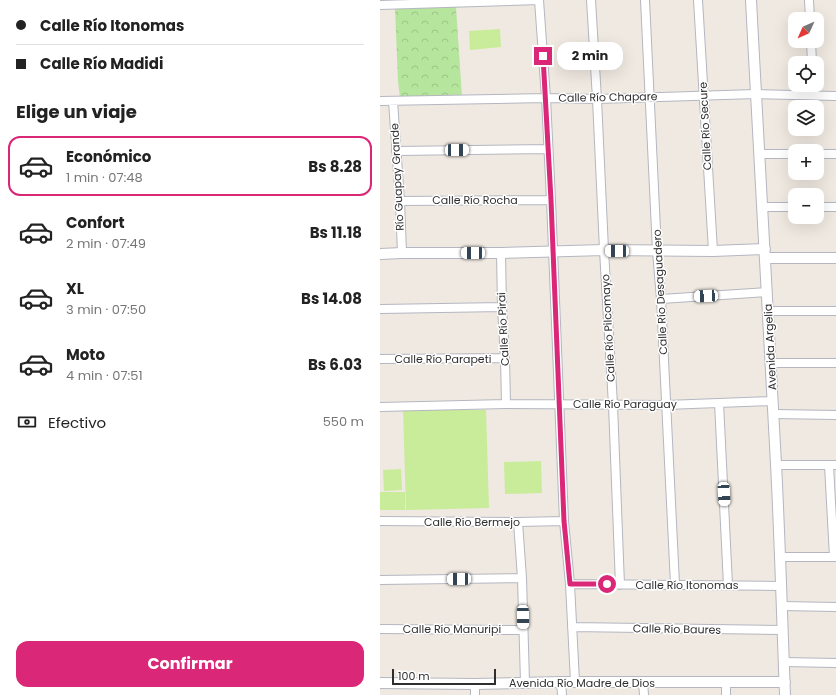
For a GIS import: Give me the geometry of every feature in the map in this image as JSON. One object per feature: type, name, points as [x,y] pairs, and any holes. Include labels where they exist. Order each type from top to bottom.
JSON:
[{"type":"street","points":[[383,3],[539,0],[551,200],[564,521],[570,584],[575,682]]},
{"type":"street","name":"Calle Río Pilcomayo","points":[[591,0],[613,405],[620,584]]},
{"type":"street","name":"Calle Río Desaguadero","points":[[645,0],[675,584]]},
{"type":"street","name":"Calle Río Secure","points":[[698,0],[712,251]]},
{"type":"street","name":"Avenida Argelia","points":[[751,0],[774,414],[785,695]]},
{"type":"street","points":[[809,0],[810,12]]},
{"type":"street","name":"Calle Río Chapare","points":[[380,101],[546,98],[597,99],[756,94],[836,96]]},
{"type":"street","name":"Río Guapay Grande","points":[[392,101],[400,201],[402,253]]},
{"type":"street","points":[[396,151],[548,149]]},
{"type":"street","points":[[760,154],[788,154]]},
{"type":"street","points":[[824,154],[836,154]]},
{"type":"street","name":"Calle Río Rocha","points":[[400,201],[551,200]]},
{"type":"street","points":[[762,207],[788,207]]},
{"type":"street","points":[[824,207],[836,207]]},
{"type":"street","points":[[380,254],[604,250],[712,251],[836,258]]},
{"type":"street","name":"Calle Río Pirai","points":[[501,253],[506,404]]},
{"type":"street","points":[[661,299],[767,292]]},
{"type":"street","points":[[380,309],[502,307]]},
{"type":"street","points":[[768,311],[836,311]]},
{"type":"street","name":"Calle Río Parapeti","points":[[380,359],[505,358]]},
{"type":"street","points":[[771,363],[836,363]]},
{"type":"street","name":"Calle Río Paraguay","points":[[380,407],[506,404],[666,405],[773,401]]},
{"type":"street","points":[[719,403],[728,585]]},
{"type":"street","points":[[774,414],[836,415]]},
{"type":"street","points":[[776,465],[832,465],[835,557],[780,557]]},
{"type":"street","name":"Calle Río Bermejo","points":[[380,521],[564,521]]},
{"type":"street","points":[[518,522],[522,578],[525,682]]},
{"type":"street","points":[[380,580],[522,578]]},
{"type":"street","name":"Calle Río Itonomas","points":[[570,584],[781,586]]},
{"type":"street","points":[[782,606],[836,607]]},
{"type":"street","name":"Calle Río Baures","points":[[572,627],[783,630]]},
{"type":"street","name":"Calle Río Manuripi","points":[[380,629],[524,630]]},
{"type":"street","points":[[784,662],[836,663]]},
{"type":"street","name":"Avenida Río Madre de Dios","points":[[380,683],[475,684],[525,682],[785,682]]},
{"type":"street","points":[[561,682],[562,695]]},
{"type":"street","points":[[643,682],[644,695]]},
{"type":"street","points":[[726,682],[726,695]]},
{"type":"street","points":[[475,684],[475,695]]},
{"type":"green space","points":[[445,5],[456,7],[462,97],[400,98],[395,8]]},
{"type":"green space","points":[[500,29],[501,47],[470,50],[469,31]]},
{"type":"green space","points":[[403,409],[486,410],[489,508],[406,510]]},
{"type":"green space","points":[[541,461],[542,493],[505,494],[504,462]]},
{"type":"green space","points":[[401,469],[402,490],[384,491],[383,470]]},
{"type":"green space","points":[[380,492],[405,492],[405,510],[380,510]]},
{"type":"route","points":[[543,56],[551,200],[564,521],[570,584],[607,584]]}]
